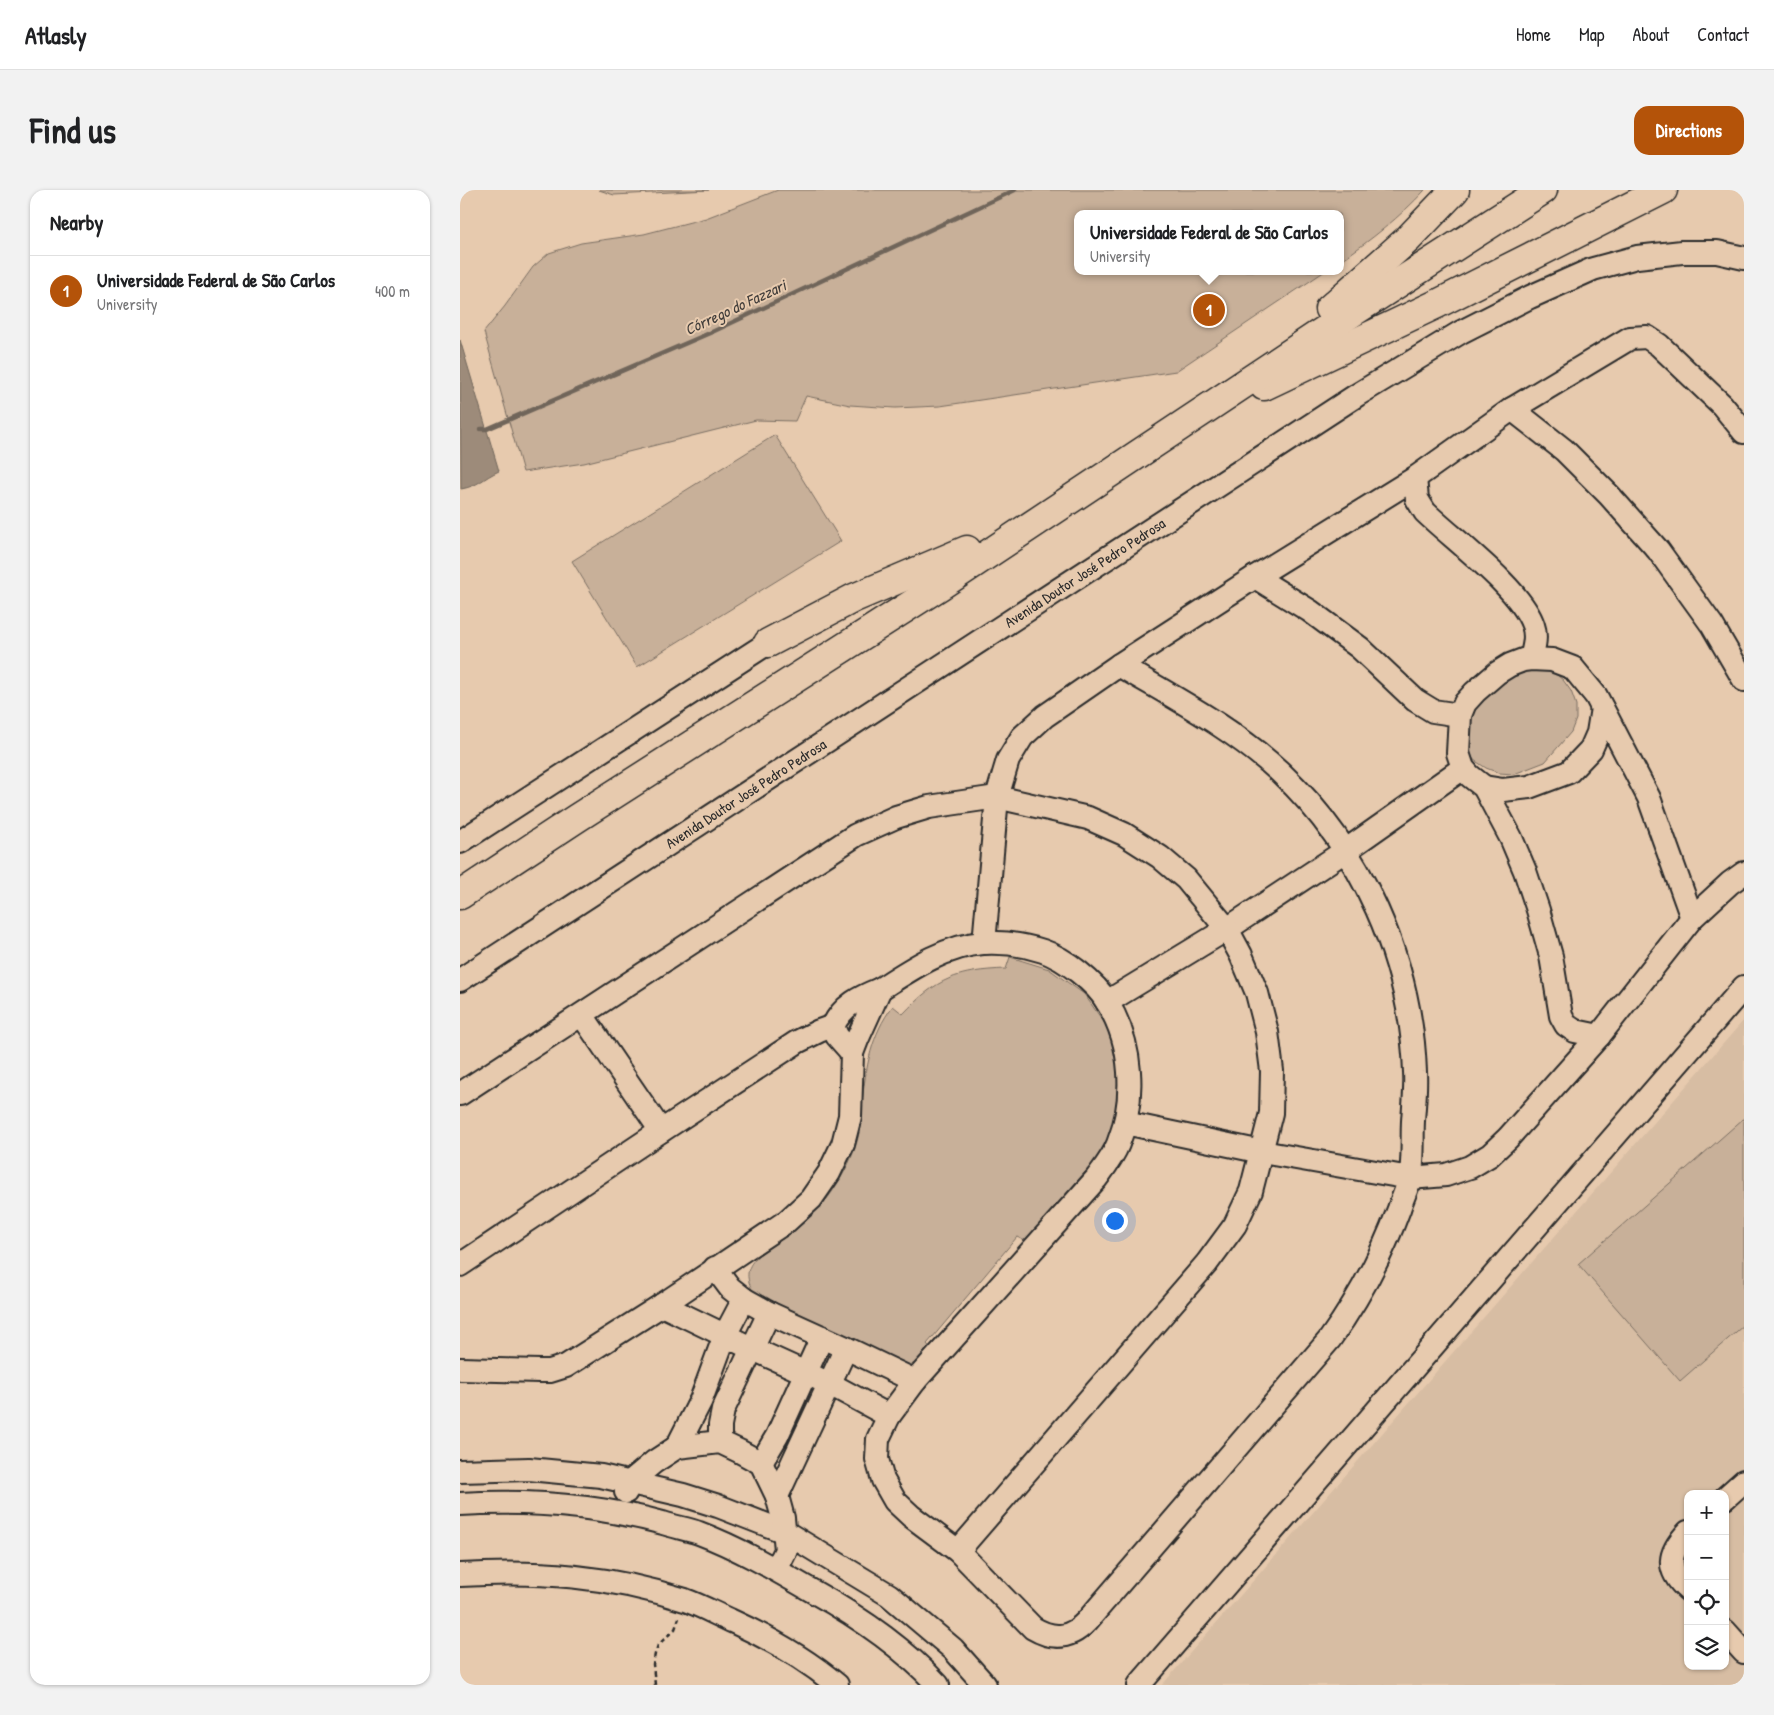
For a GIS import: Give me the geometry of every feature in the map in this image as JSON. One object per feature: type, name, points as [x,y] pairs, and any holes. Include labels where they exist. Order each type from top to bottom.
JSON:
[{"type":"highway","points":[[1329,309],[1408,239],[1455,190]]},
{"type":"highway","points":[[460,876],[569,804],[967,550],[1329,309],[1512,190]]},
{"type":"highway","points":[[460,896],[585,812],[940,586],[1171,431],[1543,190]]},
{"type":"highway","points":[[1171,431],[1439,303],[1664,190]]},
{"type":"highway","points":[[768,643],[854,598],[967,550]]},
{"type":"street","name":"Avenida Doutor José Pedro Pedrosa","points":[[460,980],[1357,395],[1460,332],[1530,297],[1593,269],[1637,257],[1682,252],[1717,252],[1744,258]]},
{"type":"street","points":[[984,943],[997,797],[1008,760],[1022,737],[1045,716],[1119,665],[1255,577],[1415,478],[1512,409],[1630,338],[1648,337],[1660,344],[1722,405],[1744,432]]},
{"type":"street","points":[[1512,409],[1564,450],[1609,495],[1658,550],[1712,625],[1744,680]]},
{"type":"street","points":[[1415,478],[1417,498],[1425,512],[1505,586],[1526,609],[1534,626],[1536,640],[1531,659]]},
{"type":"street","points":[[1255,577],[1310,611],[1360,648],[1415,700],[1433,712],[1460,714]]},
{"type":"street","points":[[460,842],[768,643]]},
{"type":"street","points":[[1599,1036],[1575,1031],[1566,1025],[1561,1016],[1551,956],[1538,910],[1511,838],[1484,787],[1463,768],[1458,753],[1460,714],[1465,703],[1474,692],[1510,665],[1531,659],[1552,660],[1574,668],[1596,696],[1649,798],[1692,918]]},
{"type":"street","points":[[460,1266],[798,1042],[833,1026],[838,1015],[850,1004],[862,996],[880,989],[917,965],[966,946],[984,943],[1021,946],[1044,952],[1066,964],[1082,976],[1107,1002],[1120,1030],[1127,1052],[1130,1092],[1125,1123],[1118,1145],[1096,1180],[915,1381],[889,1416],[878,1440],[877,1459],[883,1480],[895,1501],[911,1516],[958,1551],[1033,1628],[1043,1634],[1059,1636],[1069,1634],[1082,1627],[1330,1339],[1354,1304],[1380,1257],[1410,1178],[1415,1072],[1408,1005],[1390,938],[1365,884],[1345,851],[1314,808],[1280,771],[1234,734],[1119,665]]},
{"type":"street","points":[[1484,787],[1503,790],[1529,787],[1569,772],[1591,749],[1598,733],[1602,708]]},
{"type":"street","points":[[1107,1002],[1227,928],[1345,851],[1463,768]]},
{"type":"street","points":[[460,1094],[856,835],[896,817],[929,807],[997,797],[1088,818],[1124,834],[1160,857],[1186,879],[1227,928],[1257,993],[1267,1032],[1272,1072],[1271,1113],[1250,1191],[1235,1225],[1207,1263],[958,1551]]},
{"type":"street","points":[[1125,1123],[1262,1152],[1410,1178],[1446,1175],[1470,1167],[1490,1155],[1508,1138],[1599,1036],[1692,918],[1730,883],[1744,873]]},
{"type":"street","points":[[1139,1685],[1744,987]]},
{"type":"street","points":[[460,1369],[540,1371],[566,1366],[662,1305],[787,1221],[811,1199],[829,1173],[843,1144],[850,1116],[852,1053],[880,989]]},
{"type":"street","points":[[582,1014],[661,1131]]},
{"type":"street","points":[[833,1026],[837,1036],[852,1053]]},
{"type":"street","points":[[715,1268],[730,1288],[744,1300],[915,1381]]},
{"type":"street","points":[[678,1447],[702,1400],[725,1336],[744,1300]]},
{"type":"street","points":[[662,1305],[830,1384],[889,1416]]},
{"type":"street","points":[[720,1442],[720,1425],[723,1410],[769,1313]]},
{"type":"street","points":[[761,1462],[777,1436],[822,1337]]},
{"type":"street","points":[[777,1496],[846,1348]]},
{"type":"street","points":[[630,1514],[625,1498],[630,1482],[654,1462],[678,1447],[720,1442],[761,1462],[777,1496],[786,1550],[781,1560],[773,1568]]},
{"type":"street","points":[[460,1471],[529,1469],[601,1476],[718,1506],[784,1532],[889,1595],[953,1648],[985,1685]]},
{"type":"street","points":[[1729,1494],[1744,1481]]},
{"type":"street","points":[[460,1504],[574,1505],[630,1514],[699,1533],[773,1568],[856,1616],[920,1665],[938,1685]]},
{"type":"street","points":[[1684,1587],[1672,1569],[1673,1550],[1686,1535]]},
{"type":"street","points":[[460,1576],[494,1573],[536,1573],[574,1576],[619,1583],[686,1601],[775,1643],[804,1660],[837,1685]]},
{"type":"street","points":[[1729,1635],[1744,1652]]},
{"type":"path","points":[[655,1685],[652,1664],[658,1645],[675,1629],[686,1601]]},
{"type":"shaded area","points":[[599,190],[709,190],[614,195]]},
{"type":"shaded area","points":[[778,190],[1425,190],[1385,228],[1344,258],[1344,210],[1074,210],[1074,275],[1319,275],[1176,371],[940,406],[895,408],[850,405],[806,396],[795,421],[756,420],[584,463],[523,472],[484,332],[533,267],[549,253],[581,243],[644,234],[706,218]]},
{"type":"shaded area","points":[[460,340],[499,471],[477,484],[461,489]]},
{"type":"shaded area","points":[[775,435],[841,541],[637,667],[572,561]]},
{"type":"shaded area","points":[[1525,666],[1552,671],[1563,680],[1571,691],[1576,705],[1576,719],[1571,732],[1545,762],[1514,774],[1499,773],[1486,768],[1474,760],[1466,748],[1466,706]]},
{"type":"shaded area","points":[[1010,957],[1049,969],[1084,994],[1108,1028],[1120,1068],[1119,1110],[1105,1149],[1025,1241],[1017,1237],[927,1344],[933,1351],[919,1362],[902,1364],[757,1297],[750,1285],[748,1274],[750,1265],[764,1251],[798,1228],[818,1209],[832,1192],[848,1164],[855,1149],[859,1133],[864,1089],[871,1052],[879,1028],[893,1006],[903,1014],[938,984],[974,972],[1006,969]]},
{"type":"shaded area","points":[[1744,1020],[1744,1685],[1162,1685]]},
{"type":"shaded area","points":[[1744,1118],[1744,1325],[1680,1381],[1578,1264]]},
{"type":"waterway","name":"Córrego do Fazzari","points":[[481,429],[487,429],[712,332],[1015,190]]},
{"type":"place","name":"Universidade Federal de São Carlos","points":[[1209,310]]}]
